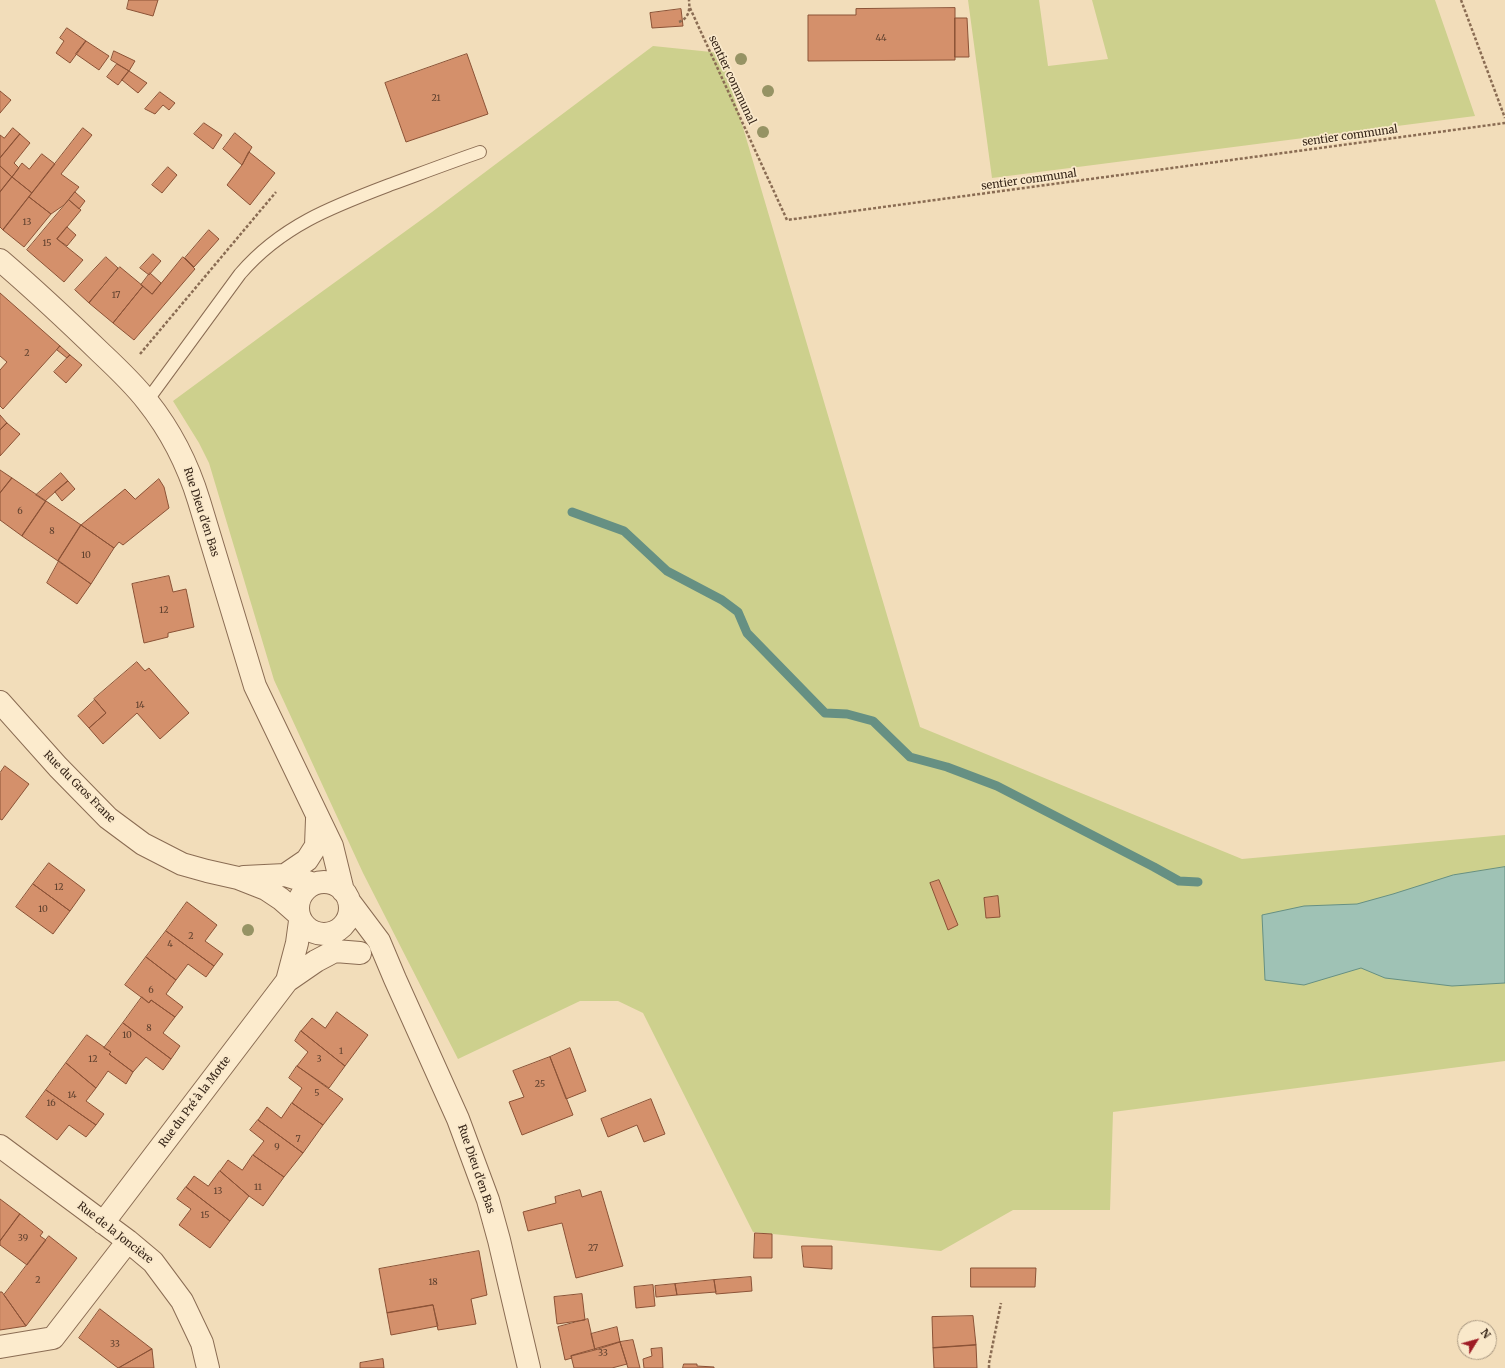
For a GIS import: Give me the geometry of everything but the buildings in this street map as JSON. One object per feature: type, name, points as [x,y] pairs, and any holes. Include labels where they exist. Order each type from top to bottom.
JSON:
[{"type":"street","name":"Rue Dieu d'en Bas","points":[[0,260],[58,311],[123,374],[147,401],[170,435],[190,474],[255,686],[318,819]]},
{"type":"street","name":"Rue du Gros Frane","points":[[0,702],[58,767],[108,818],[143,844],[182,864],[238,878],[266,889],[281,899],[299,918]]},
{"type":"street","points":[[285,875],[306,860],[316,846],[318,819]]},
{"type":"street","points":[[318,819],[332,846],[350,910],[348,918],[343,926],[334,933],[325,935],[311,932],[305,927],[299,918],[297,907],[302,893],[314,884],[321,882],[329,883],[337,886],[346,896]]},
{"type":"street","name":"Rue du Gros Frane","points":[[238,878],[285,875],[314,884]]},
{"type":"street","name":"Rue Dieu d'en Bas","points":[[346,896],[379,941],[458,1118],[488,1200],[499,1240],[529,1368]]},
{"type":"street","name":"Rue du Pré à la Motte","points":[[287,981],[297,943],[299,918]]},
{"type":"street","points":[[334,933],[345,944],[395,979]]},
{"type":"street","name":"Rue du Pré à la Motte","points":[[316,960],[334,933]]},
{"type":"street","name":"Rue du Pré à la Motte","points":[[103,1223],[287,981],[316,960],[335,951],[360,954]]},
{"type":"street","name":"Rue de la Joncière","points":[[0,1146],[128,1241],[153,1262],[182,1301],[202,1343],[208,1368]]},
{"type":"street","points":[[0,1347],[54,1338],[128,1241]]},
{"type":"lane","points":[[147,401],[240,274],[254,258],[273,242],[306,220],[345,202],[480,152]]},
{"type":"path","points":[[679,22],[688,16],[690,8],[689,0]]},
{"type":"path","points":[[1461,0],[1505,118]]},
{"type":"path","name":"sentier communal","points":[[690,8],[787,220],[1505,123]]},
{"type":"path","points":[[123,374],[276,192]]},
{"type":"path","points":[[989,1368],[1000,1303]]},
{"type":"green space","points":[[968,0],[1039,0],[1048,66],[1108,59],[1092,0],[1435,0],[1475,116],[992,178]]},
{"type":"green space","points":[[653,46],[721,53],[920,727],[1242,859],[1505,835],[1505,1061],[1113,1112],[1110,1210],[1013,1210],[941,1251],[753,1232],[643,1013],[618,1001],[580,1001],[458,1059],[363,873],[274,680],[209,463],[199,443],[173,401],[432,212]]},
{"type":"shaded area","points":[[1505,867],[1505,983],[1452,986],[1385,978],[1361,968],[1304,985],[1265,980],[1262,915],[1304,906],[1357,904],[1453,875]]},
{"type":"waterway","points":[[572,512],[624,531],[667,571],[722,600],[738,612],[747,633],[825,713],[847,714],[873,721],[910,757],[947,767],[997,786],[1179,881],[1198,882]]}]
